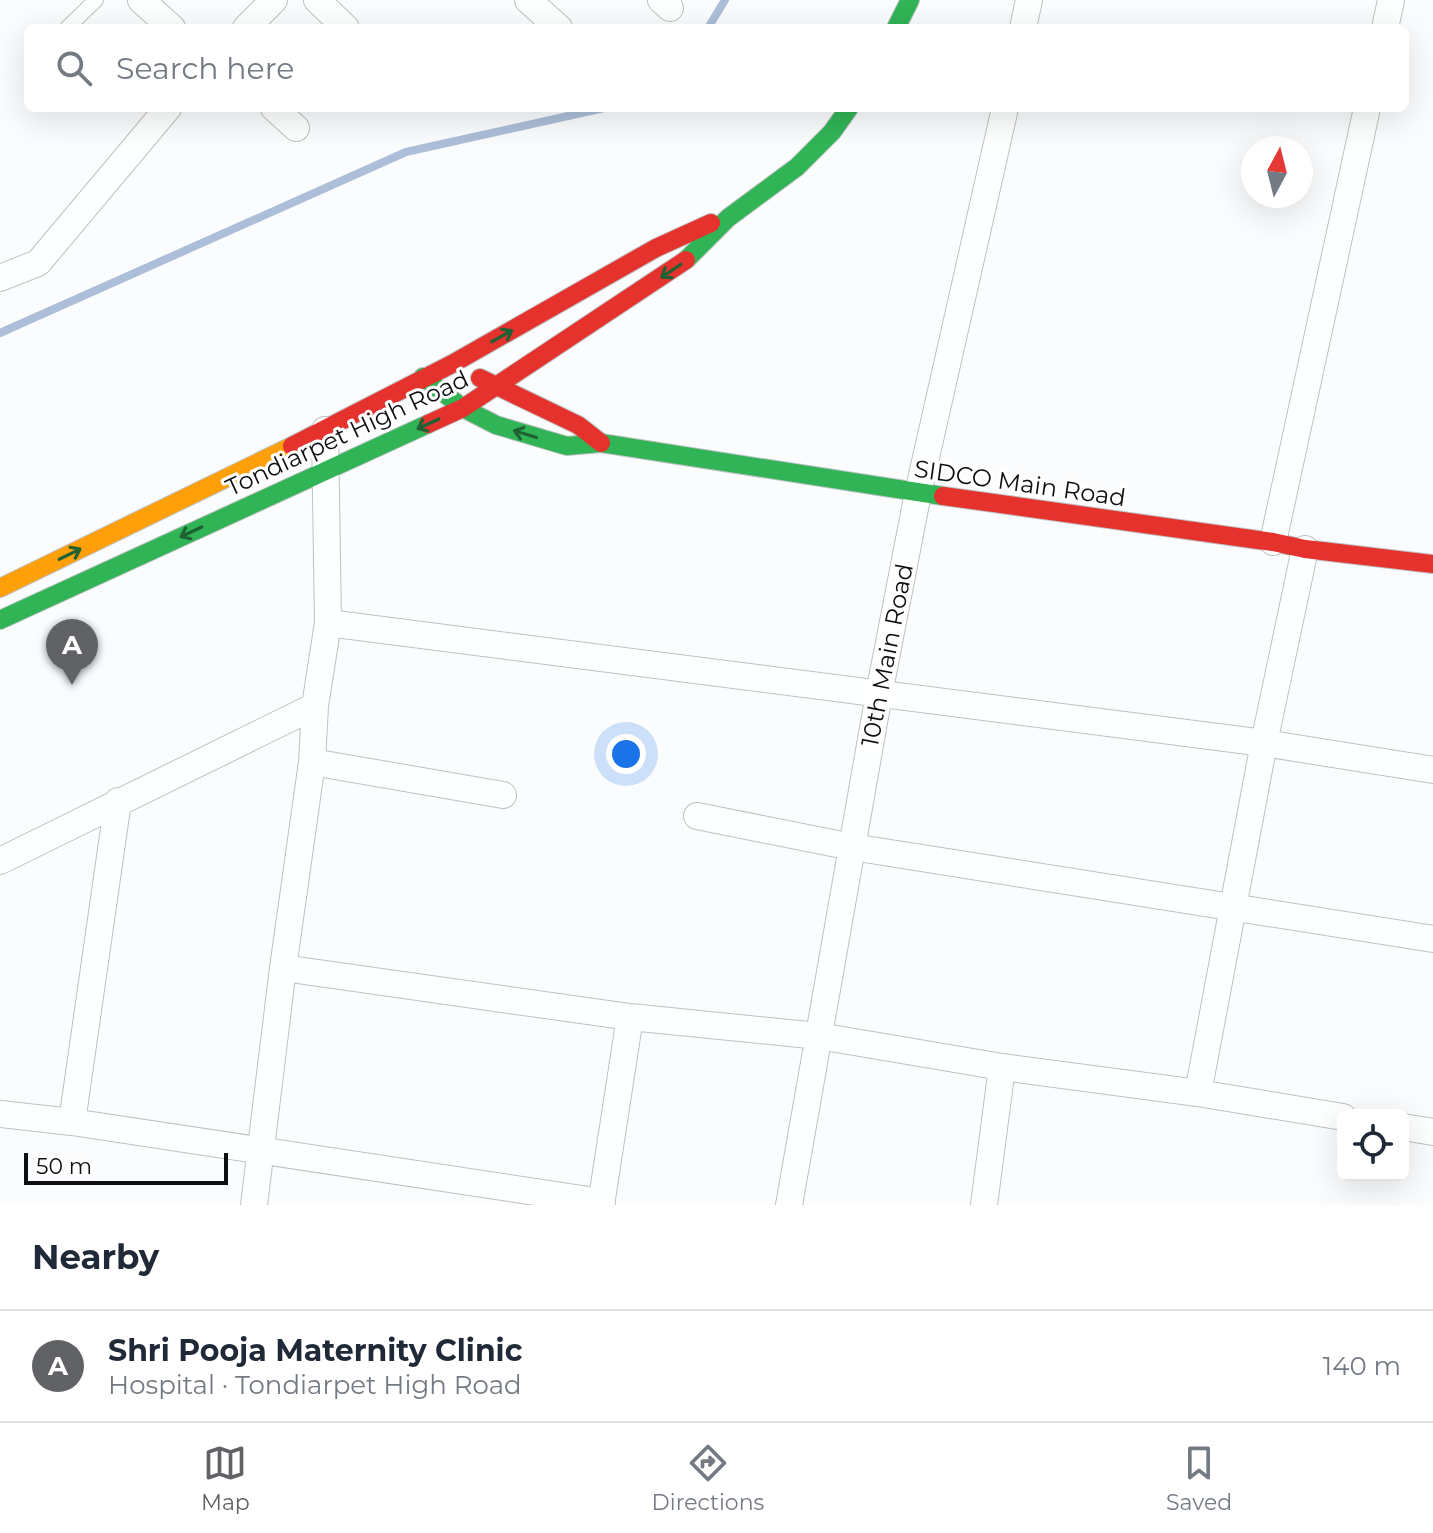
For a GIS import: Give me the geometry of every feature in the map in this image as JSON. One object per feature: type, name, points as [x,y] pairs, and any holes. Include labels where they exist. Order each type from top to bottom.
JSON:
[{"type":"main road","points":[[898,24],[910,0]]},
{"type":"main road","name":"Tondiarpet High Road","points":[[0,620],[463,408],[498,387],[692,256],[728,218],[797,167],[832,132],[846,112]]},
{"type":"main road","name":"Tondiarpet High Road","points":[[0,588],[325,430],[452,364],[668,242],[691,230],[728,218]]},
{"type":"main road","name":"SIDCO Main Road","points":[[452,364],[578,425],[601,443]]},
{"type":"main road","name":"SIDCO Main Road","points":[[423,377],[463,408],[496,425],[567,446],[601,443],[918,493],[1305,549],[1433,564]]},
{"type":"street","points":[[141,0],[168,24]]},
{"type":"street","points":[[250,24],[274,0]]},
{"type":"street","points":[[317,0],[342,24]]},
{"type":"street","points":[[528,0],[555,24]]},
{"type":"street","points":[[1024,24],[1029,0]]},
{"type":"street","points":[[1386,24],[1391,0]]},
{"type":"street","points":[[0,278],[38,263],[165,112]]},
{"type":"street","points":[[278,112],[296,128]]},
{"type":"street","name":"10th Main Road","points":[[789,1205],[879,694],[918,493],[1004,112]]},
{"type":"street","points":[[1273,542],[1366,112]]},
{"type":"street","points":[[254,1205],[312,762],[315,706],[328,623],[325,430]]},
{"type":"street","points":[[1198,1093],[1264,743],[1305,549]]},
{"type":"street","points":[[328,623],[1264,743],[1433,770]]},
{"type":"street","points":[[0,861],[315,706]]},
{"type":"street","points":[[312,762],[503,795]]},
{"type":"street","points":[[72,1122],[118,801]]},
{"type":"street","points":[[697,816],[852,847],[1433,939]]},
{"type":"street","points":[[283,968],[630,1017],[819,1036],[1002,1067],[1198,1093],[1337,1116]]},
{"type":"street","points":[[0,1114],[261,1150],[602,1204],[630,1017]]},
{"type":"street","points":[[984,1205],[1002,1067]]},
{"type":"street","points":[[1409,1128],[1433,1132]]},
{"type":"lane","points":[[71,24],[96,0]]},
{"type":"waterway","points":[[710,24],[725,0]]},
{"type":"waterway","points":[[0,333],[406,152],[586,112]]},
{"type":"traffic: fast","points":[[898,24],[910,0]]},
{"type":"traffic: fast","points":[[686,260],[728,218],[797,167],[832,132],[846,112]]},
{"type":"traffic: fast","points":[[423,377],[463,408],[496,425],[567,446],[601,443],[943,496]]},
{"type":"traffic: fast","points":[[0,620],[428,424]]},
{"type":"traffic: slow","points":[[0,588],[292,446]]},
{"type":"traffic: jam","points":[[292,446],[452,364],[656,248],[711,223]]},
{"type":"traffic: jam","points":[[428,424],[463,408],[686,260]]},
{"type":"traffic: jam","points":[[480,378],[578,425],[601,443]]},
{"type":"traffic: jam","points":[[943,496],[1305,549],[1433,564]]},
{"type":"place","name":"Shri Pooja Maternity Clinic","points":[[72,685]]}]
